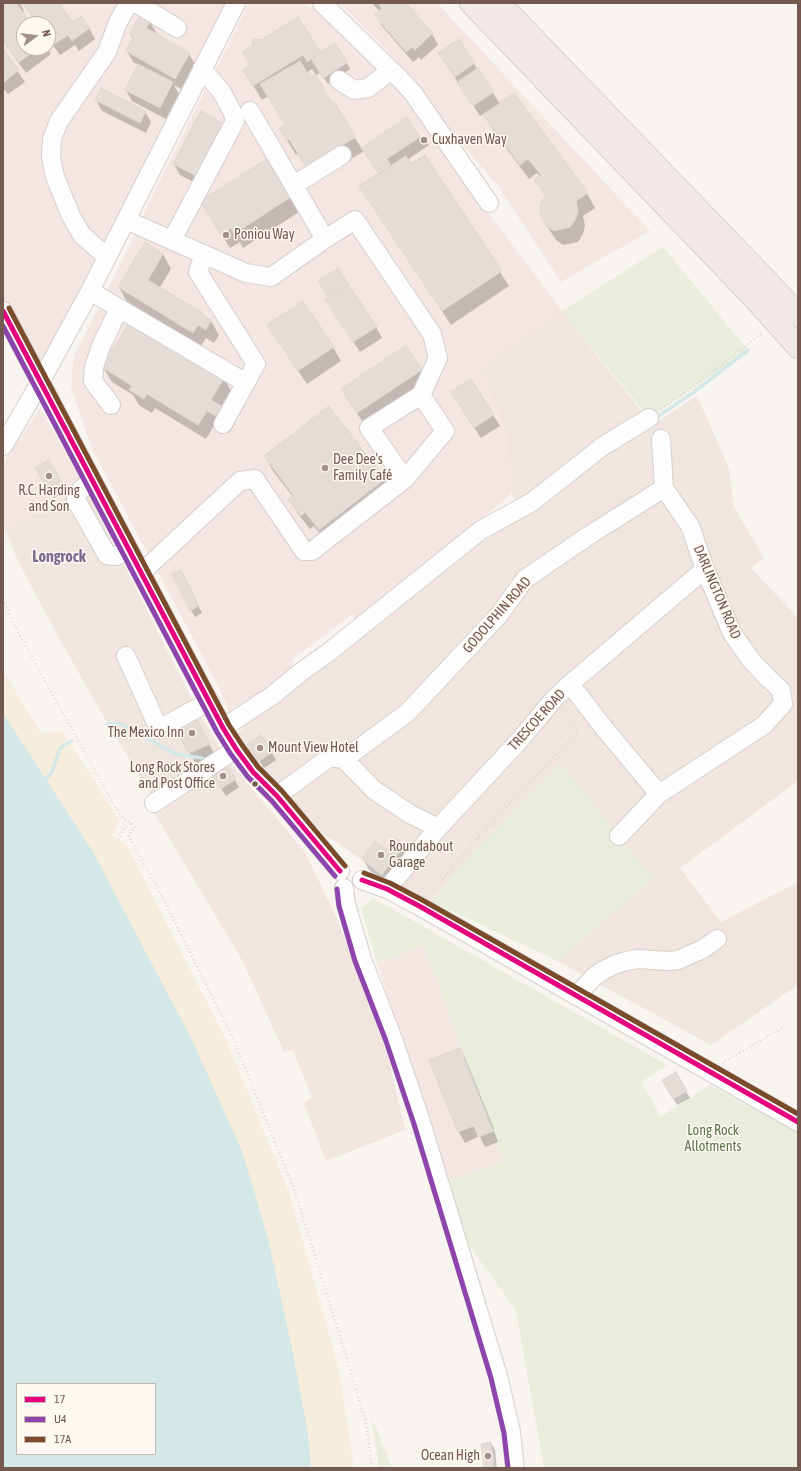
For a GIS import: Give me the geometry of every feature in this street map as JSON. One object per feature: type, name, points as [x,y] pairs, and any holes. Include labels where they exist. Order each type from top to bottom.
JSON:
[{"type":"highway","points":[[470,3],[679,220],[798,347]]},
{"type":"highway","points":[[499,3],[798,315]]},
{"type":"street","points":[[107,257],[82,235],[71,216],[55,177],[51,157],[52,140],[59,121],[107,52],[118,22],[129,3]]},
{"type":"street","points":[[136,3],[177,28]]},
{"type":"street","points":[[3,446],[41,381],[90,291],[236,3]]},
{"type":"street","points":[[322,3],[390,68],[417,99],[489,203]]},
{"type":"street","points":[[339,80],[354,90],[368,88],[381,78],[390,68]]},
{"type":"street","points":[[172,240],[235,121],[232,111],[221,91],[202,70]]},
{"type":"street","points":[[250,111],[325,239]]},
{"type":"street","points":[[294,185],[342,155]]},
{"type":"street","points":[[126,220],[246,273],[270,277],[355,220],[432,334],[438,358],[421,394],[369,428],[405,479]]},
{"type":"street","points":[[204,254],[198,272],[256,364],[223,424]]},
{"type":"street","points":[[90,291],[246,383]]},
{"type":"street","points":[[111,405],[94,380],[94,367],[101,346],[119,309]]},
{"type":"street","points":[[3,311],[223,728],[253,772],[277,796],[340,871]]},
{"type":"street","points":[[141,573],[240,481],[255,480],[304,551],[312,552],[405,479],[445,431],[421,394]]},
{"type":"street","points":[[223,728],[273,695],[481,530],[532,502],[603,446],[649,418]]},
{"type":"street","points":[[661,439],[664,488]]},
{"type":"street","points":[[93,481],[86,484],[77,494],[76,500],[107,555],[116,556],[129,550]]},
{"type":"street","name":"DARLINGTON ROAD","points":[[619,836],[659,794],[764,725],[783,704],[781,690],[751,660],[732,633],[704,569],[690,526],[664,488]]},
{"type":"street","name":"GODOLPHIN ROAD","points":[[344,759],[406,714],[499,615],[525,579],[588,536],[664,488]]},
{"type":"street","name":"TRESCOE ROAD","points":[[387,889],[438,828],[518,742],[554,699],[704,569]]},
{"type":"street","points":[[126,656],[158,730],[210,701]]},
{"type":"street","points":[[570,684],[604,728],[659,794]]},
{"type":"street","points":[[154,803],[236,749]]},
{"type":"street","points":[[277,796],[330,757],[344,759],[374,790],[410,814],[438,828]]},
{"type":"street","points":[[344,888],[354,889],[360,884],[362,880],[361,873],[355,867],[346,866],[340,871],[338,878],[339,882],[344,888],[346,904],[362,959],[393,1039],[421,1122],[498,1376],[510,1432],[515,1468]]},
{"type":"street","points":[[362,880],[387,889],[421,907],[798,1122]]},
{"type":"street","points":[[576,996],[595,976],[614,965],[638,959],[668,961],[678,960],[702,949],[717,939]]},
{"type":"path","points":[[649,418],[695,386],[776,322]]},
{"type":"path","points":[[3,599],[17,630],[114,807],[124,819],[131,823],[135,828],[128,835],[157,887],[232,1036],[294,1189],[366,1423],[372,1468]]},
{"type":"path","points":[[421,907],[466,851],[559,751],[574,737],[578,729],[569,715],[554,699]]},
{"type":"path","points":[[117,844],[124,828],[131,823]]},
{"type":"path","points":[[716,1075],[725,1061],[782,1028]]},
{"type":"shaded area","points":[[3,3],[236,3],[41,381],[3,311]]},
{"type":"shaded area","points":[[249,3],[303,3],[326,17],[405,95],[431,137],[562,311],[480,368],[506,428],[512,493],[475,525],[357,620],[351,615],[294,658],[289,676],[232,718],[220,689],[93,451],[71,388],[74,355]]},
{"type":"shaded area","points":[[338,3],[437,3],[650,231],[561,282],[498,186],[450,131],[419,87],[387,50]]},
{"type":"shaded area","points":[[562,311],[642,412],[654,424],[697,396],[729,468],[734,507],[764,558],[751,568],[798,618],[798,781],[680,868],[721,922],[798,882],[798,983],[795,987],[711,1045],[557,961],[653,878],[480,846],[431,901],[402,887],[325,835],[274,788],[236,736],[248,722],[275,705],[292,690],[383,622],[435,571],[519,519],[512,493],[506,428],[480,368]]},
{"type":"shaded area","points":[[40,408],[82,482],[66,497],[5,530],[3,525],[3,463]]},
{"type":"shaded area","points":[[82,482],[199,713],[227,759],[305,852],[338,921],[388,1056],[405,1130],[326,1161],[304,1103],[312,1098],[293,1050],[284,1052],[243,962],[149,804],[154,800],[106,721],[55,631],[18,561],[5,530],[66,497]]},
{"type":"shaded area","points":[[3,713],[93,852],[192,1040],[242,1151],[268,1238],[294,1358],[308,1434],[311,1468],[3,1468]]},
{"type":"shaded area","points":[[424,945],[504,1162],[447,1182],[377,963]]},
{"type":"green space","points":[[663,247],[748,350],[649,418],[562,311]]},
{"type":"green space","points":[[560,763],[653,878],[557,961],[431,901],[480,846]]},
{"type":"green space","name":"Long Rock Allotments","points":[[373,898],[667,1065],[641,1082],[661,1117],[709,1085],[798,1132],[798,1468],[544,1468],[516,1310],[465,1240],[447,1182],[504,1162],[424,945],[377,963],[361,908]]},
{"type":"green space","points":[[371,1415],[392,1468],[379,1468]]},
{"type":"sand","points":[[3,671],[41,733],[63,732],[119,820],[112,836],[127,846],[227,1042],[289,1193],[339,1370],[354,1468],[158,1468],[156,1455],[156,1383],[155,1383],[3,1056]]},
{"type":"building","points":[[3,3],[15,3],[3,12]]},
{"type":"building","points":[[16,3],[26,16],[16,16],[16,56],[28,56],[19,62],[3,41],[3,12]]},
{"type":"building","points":[[23,3],[59,3],[73,22],[81,16],[90,28],[72,41],[68,35],[56,43],[56,16],[32,16]]},
{"type":"building","points":[[381,3],[406,3],[433,33],[415,50],[412,47],[406,52],[374,15],[382,8],[379,5]]},
{"type":"building","points":[[140,15],[150,21],[146,28],[190,53],[175,79],[126,51],[134,37],[129,34]]},
{"type":"building","points":[[298,17],[321,53],[307,62],[303,55],[253,86],[243,70],[251,65],[242,52],[252,46],[253,39],[261,40]]},
{"type":"building","points":[[459,39],[475,63],[455,77],[438,53]]},
{"type":"building","points":[[335,43],[347,62],[323,78],[311,59]]},
{"type":"building","points":[[3,49],[19,70],[3,83]]},
{"type":"building","points":[[300,61],[310,77],[315,74],[332,103],[334,102],[356,137],[306,167],[289,139],[287,141],[279,128],[285,125],[260,84]]},
{"type":"building","points":[[138,64],[173,82],[160,108],[125,90]]},
{"type":"building","points":[[478,68],[494,92],[473,106],[457,82]]},
{"type":"building","points":[[101,88],[146,111],[140,123],[95,100]]},
{"type":"building","points":[[514,93],[588,193],[576,201],[578,211],[575,220],[570,227],[554,231],[546,226],[540,213],[540,207],[541,201],[547,197],[534,180],[541,175],[528,159],[520,165],[483,115]]},
{"type":"building","points":[[201,111],[228,126],[200,178],[173,164]]},
{"type":"building","points":[[407,117],[420,137],[387,159],[391,166],[379,174],[361,148]]},
{"type":"building","name":"Cuxhaven Way","points":[[424,136],[428,141],[423,144],[420,139]]},
{"type":"building","points":[[425,155],[502,271],[442,311],[359,186],[406,156],[411,164]]},
{"type":"building","points":[[267,159],[291,197],[234,234],[231,228],[221,234],[200,201]]},
{"type":"building","name":"Poniou Way","points":[[227,233],[229,235],[224,238],[223,236]]},
{"type":"building","points":[[145,242],[163,254],[148,280],[204,314],[203,315],[211,320],[206,330],[198,325],[193,333],[118,287]]},
{"type":"building","points":[[338,268],[348,284],[328,297],[318,281]]},
{"type":"building","points":[[348,284],[377,327],[353,342],[325,300]]},
{"type":"building","points":[[303,301],[334,347],[298,371],[267,325]]},
{"type":"building","points":[[130,321],[224,378],[211,400],[227,409],[221,419],[207,411],[198,425],[147,394],[144,399],[129,390],[132,386],[102,367]]},
{"type":"building","points":[[406,345],[422,370],[357,413],[341,389]]},
{"type":"building","points":[[471,379],[494,415],[474,428],[451,392]]},
{"type":"building","name":"Dee Dee's Family Café","points":[[329,406],[385,479],[319,530],[305,512],[301,516],[288,499],[293,495],[264,456]]},
{"type":"building","name":"R.C. Harding and Son","points":[[49,460],[63,484],[49,492],[35,468]]},
{"type":"building","points":[[181,570],[199,606],[190,611],[172,574]]},
{"type":"building","name":"The Mexico Inn","points":[[194,714],[210,744],[193,752],[188,752],[178,734],[182,731],[181,728],[186,725],[183,719]]},
{"type":"building","name":"Mount View Hotel","points":[[261,735],[273,752],[259,761],[247,744]]},
{"type":"building","name":"Long Rock Stores and Post Office","points":[[224,762],[236,779],[221,789],[210,772]]},
{"type":"building","name":"Roundabout Garage","points":[[396,838],[405,845],[382,875],[362,859],[375,841],[386,850]]},
{"type":"building","points":[[460,1048],[493,1131],[478,1137],[474,1126],[458,1132],[429,1060]]},
{"type":"building","points":[[676,1072],[687,1091],[673,1099],[662,1080]]},
{"type":"building","name":"Ocean High","points":[[491,1442],[494,1468],[484,1468],[481,1444]]},
{"type":"waterway","points":[[654,419],[694,392],[748,350]]},
{"type":"waterway","points":[[107,724],[119,723],[176,754],[202,758]]},
{"type":"waterway","points":[[46,779],[52,772],[60,748],[72,741]]},
{"type":"transit line","name":"17A","points":[[9,308],[229,725],[258,767],[282,791],[345,866]]},
{"type":"transit line","name":"17","points":[[3,311],[223,728],[253,772],[277,796],[340,871]]},
{"type":"transit line","name":"U4","points":[[3,326],[217,732],[230,753],[248,777],[272,801],[335,876]]},
{"type":"transit line","name":"17A","points":[[364,873],[390,883],[424,901],[798,1114]]},
{"type":"transit line","name":"17","points":[[362,880],[387,889],[421,907],[798,1122]]},
{"type":"transit line","name":"U4","points":[[337,889],[339,906],[355,961],[386,1041],[414,1124],[491,1378],[504,1433],[508,1468]]},
{"type":"place","name":"Cuxhaven Way","points":[[424,140]]},
{"type":"place","name":"Poniou Way","points":[[226,235]]},
{"type":"place","name":"Dee Dee's Family Café","points":[[325,468]]},
{"type":"place","name":"R.C. Harding and Son","points":[[49,476]]},
{"type":"place","name":"The Mexico Inn","points":[[192,733]]},
{"type":"place","name":"Mount View Hotel","points":[[260,748]]},
{"type":"place","name":"Long Rock Stores and Post Office","points":[[223,776]]},
{"type":"place","name":"Roundabout Garage","points":[[381,855]]},
{"type":"place","name":"Ocean High","points":[[488,1456]]},
{"type":"district","name":"Longrock","points":[[59,557]]}]
